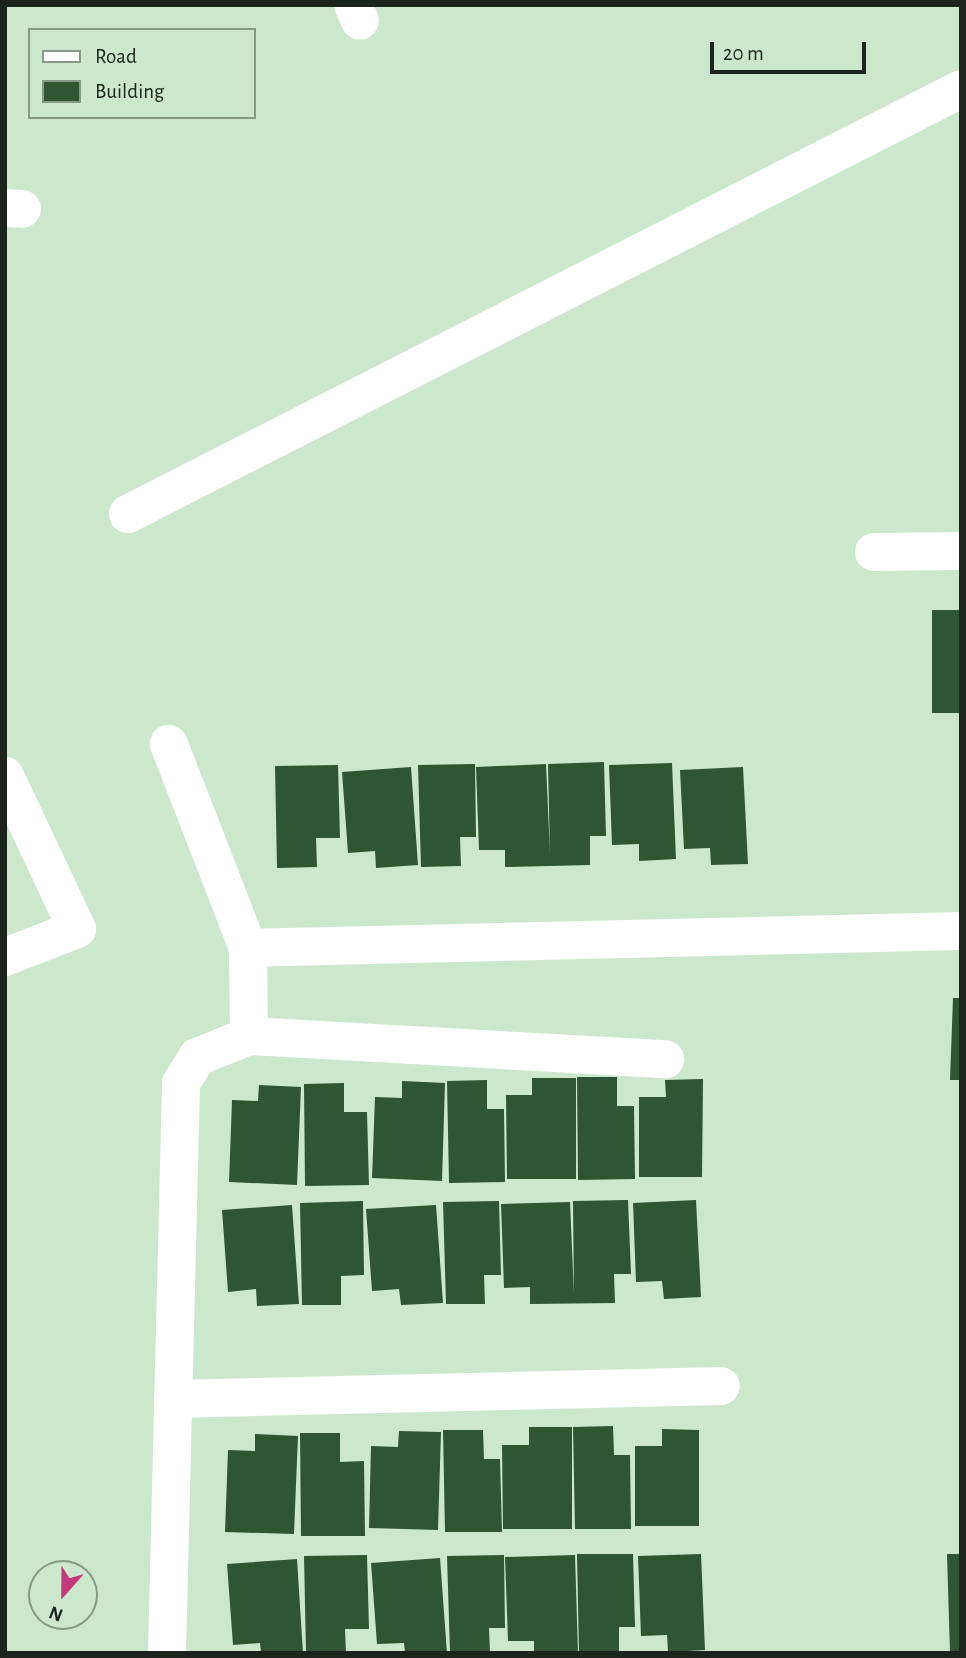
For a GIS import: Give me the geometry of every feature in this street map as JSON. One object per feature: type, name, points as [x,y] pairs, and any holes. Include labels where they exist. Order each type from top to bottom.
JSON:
[{"type":"street","points":[[128,514],[961,89]]},
{"type":"street","points":[[874,552],[961,551]]},
{"type":"street","points":[[169,744],[248,948],[249,1036]]},
{"type":"street","points":[[5,776],[77,929],[5,957]]},
{"type":"street","points":[[248,948],[961,931]]},
{"type":"street","points":[[167,1653],[181,1083],[197,1057],[249,1036],[665,1059]]},
{"type":"street","points":[[173,1399],[721,1386]]},
{"type":"building","points":[[932,610],[961,610],[961,713],[932,713]]},
{"type":"building","points":[[604,762],[606,836],[590,836],[590,865],[505,867],[505,850],[479,850],[476,767],[546,764],[550,854],[548,764]]},
{"type":"building","points":[[672,763],[676,859],[639,861],[639,844],[612,845],[609,765]]},
{"type":"building","points":[[475,764],[476,837],[460,837],[461,866],[421,867],[418,765]]},
{"type":"building","points":[[338,765],[340,838],[316,838],[317,867],[277,868],[275,766]]},
{"type":"building","points":[[411,767],[418,865],[376,868],[375,851],[348,853],[342,772]]},
{"type":"building","points":[[743,767],[748,864],[711,865],[710,848],[684,849],[680,770]]},
{"type":"building","points":[[953,998],[961,998],[961,1080],[950,1080]]},
{"type":"building","points":[[577,1077],[617,1077],[617,1106],[634,1106],[635,1179],[578,1180]]},
{"type":"building","points":[[532,1078],[576,1078],[576,1179],[507,1179],[506,1095],[532,1095]]},
{"type":"building","points":[[703,1079],[702,1177],[639,1177],[639,1097],[666,1097],[665,1080]]},
{"type":"building","points":[[487,1080],[487,1109],[504,1109],[505,1182],[449,1183],[447,1081]]},
{"type":"building","points":[[402,1081],[445,1083],[442,1181],[372,1178],[375,1097],[402,1098]]},
{"type":"building","points":[[344,1083],[344,1112],[367,1112],[369,1185],[305,1186],[304,1084]]},
{"type":"building","points":[[259,1085],[301,1087],[297,1185],[229,1182],[232,1100],[258,1101]]},
{"type":"building","points":[[628,1200],[631,1274],[614,1274],[615,1303],[530,1304],[530,1287],[504,1288],[501,1204],[570,1202],[574,1294],[573,1201]]},
{"type":"building","points":[[696,1200],[701,1297],[664,1299],[662,1281],[636,1282],[633,1203]]},
{"type":"building","points":[[363,1201],[364,1275],[341,1276],[341,1305],[302,1305],[300,1203]]},
{"type":"building","points":[[499,1201],[501,1275],[484,1275],[485,1304],[446,1304],[443,1202]]},
{"type":"building","points":[[292,1205],[299,1304],[257,1306],[256,1289],[228,1292],[222,1210]]},
{"type":"building","points":[[436,1205],[443,1303],[401,1305],[399,1289],[372,1291],[366,1209]]},
{"type":"building","points":[[613,1426],[614,1455],[630,1455],[631,1529],[575,1529],[573,1427]]},
{"type":"building","points":[[529,1427],[572,1427],[572,1529],[503,1529],[502,1445],[529,1445]]},
{"type":"building","points":[[662,1429],[699,1430],[699,1526],[635,1526],[635,1446],[662,1446]]},
{"type":"building","points":[[443,1430],[483,1430],[484,1459],[500,1459],[502,1532],[445,1532]]},
{"type":"building","points":[[399,1431],[441,1432],[438,1530],[369,1528],[371,1446],[398,1447]]},
{"type":"building","points":[[300,1433],[340,1433],[340,1462],[364,1461],[365,1536],[301,1536]]},
{"type":"building","points":[[255,1434],[298,1436],[294,1534],[225,1532],[228,1450],[255,1451]]},
{"type":"building","points":[[577,1554],[633,1554],[635,1627],[619,1627],[619,1653],[579,1653]]},
{"type":"building","points":[[701,1554],[705,1650],[668,1652],[667,1635],[641,1636],[638,1556]]},
{"type":"building","points":[[947,1554],[961,1554],[961,1653],[950,1653]]},
{"type":"building","points":[[367,1555],[369,1629],[345,1629],[346,1653],[306,1653],[304,1556]]},
{"type":"building","points":[[504,1555],[505,1628],[489,1628],[490,1653],[450,1653],[447,1556]]},
{"type":"building","points":[[575,1555],[578,1653],[534,1653],[534,1641],[508,1641],[505,1557]]},
{"type":"building","points":[[440,1558],[447,1653],[405,1653],[404,1643],[377,1644],[371,1563]]},
{"type":"building","points":[[297,1559],[303,1653],[261,1653],[260,1643],[233,1645],[227,1564]]}]
